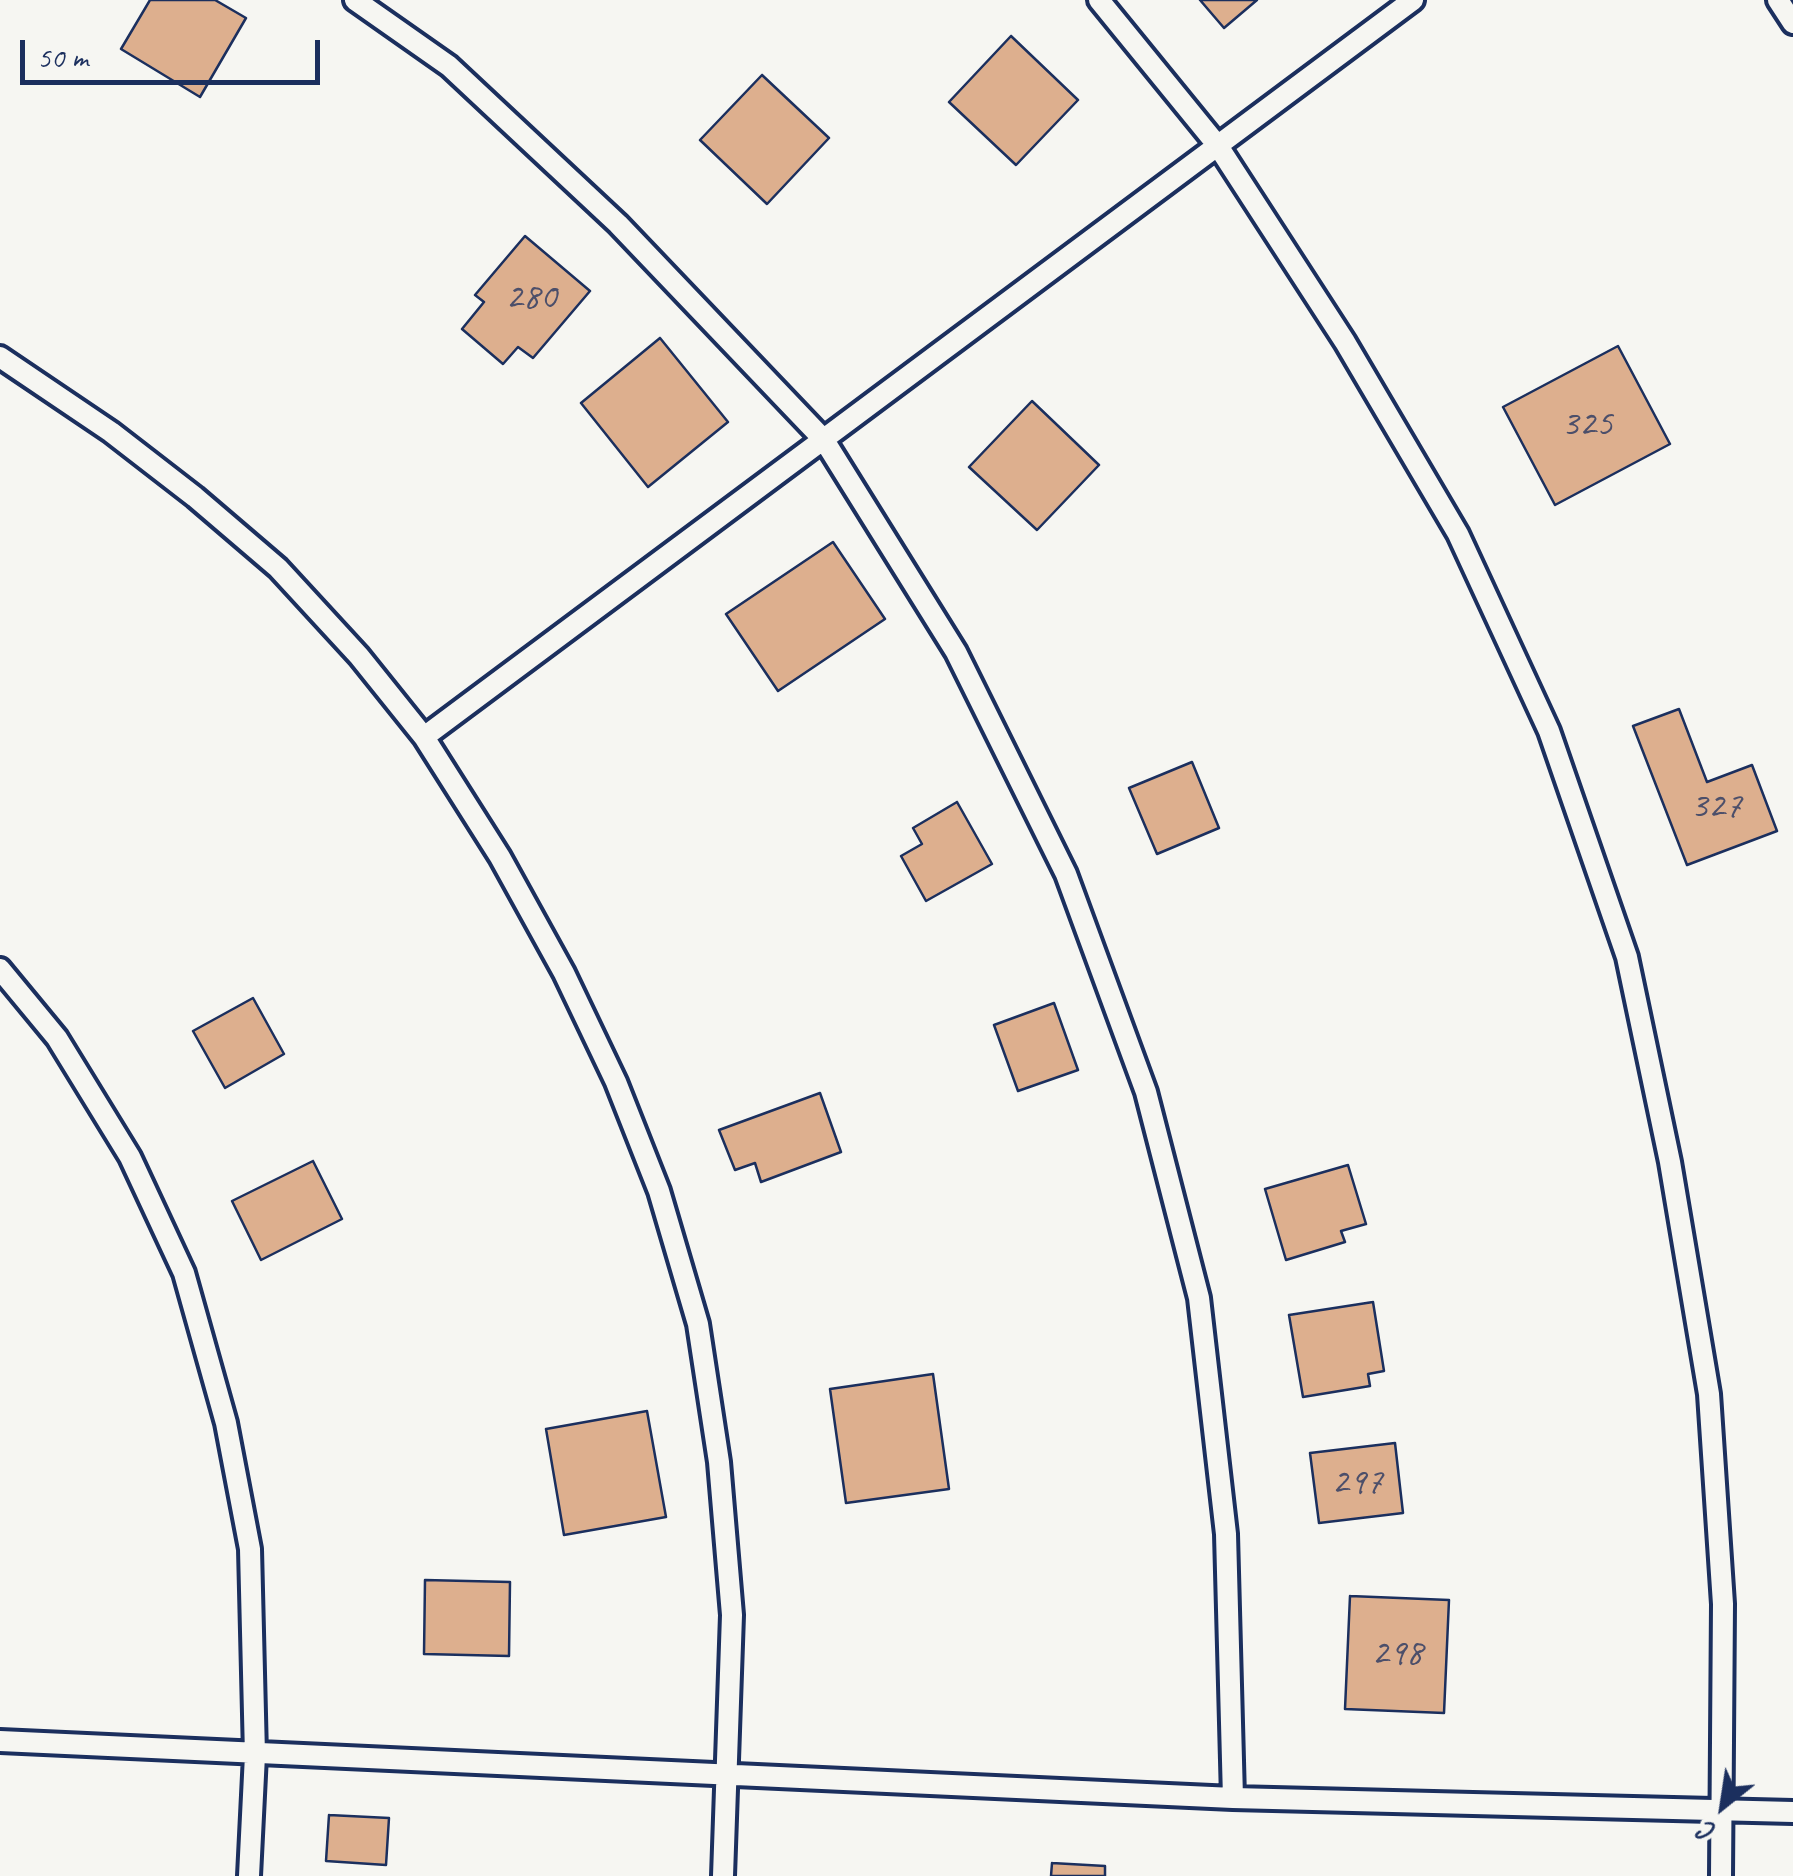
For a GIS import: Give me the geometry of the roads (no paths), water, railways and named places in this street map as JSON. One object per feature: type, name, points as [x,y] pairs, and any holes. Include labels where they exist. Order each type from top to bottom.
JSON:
[{"type":"lane","points":[[355,0],[449,66],[618,224],[824,440],[973,686],[1066,874],[1146,1092],[1199,1298],[1226,1534],[1233,1798]]},
{"type":"lane","points":[[1099,0],[1218,146],[1345,342],[1458,534],[1549,731],[1627,957],[1670,1162],[1709,1394],[1723,1604],[1721,1876]]},
{"type":"lane","points":[[424,737],[1413,0]]},
{"type":"lane","points":[[1778,0],[1793,23]]},
{"type":"lane","points":[[0,358],[111,432],[278,568],[424,737],[500,857],[609,1066],[659,1191],[698,1324],[719,1462],[732,1615],[723,1876]]},
{"type":"lane","points":[[0,969],[57,1038],[121,1142],[184,1273],[226,1423],[250,1549],[255,1755],[249,1876]]},
{"type":"lane","points":[[0,1741],[1233,1798],[1793,1812]]}]
